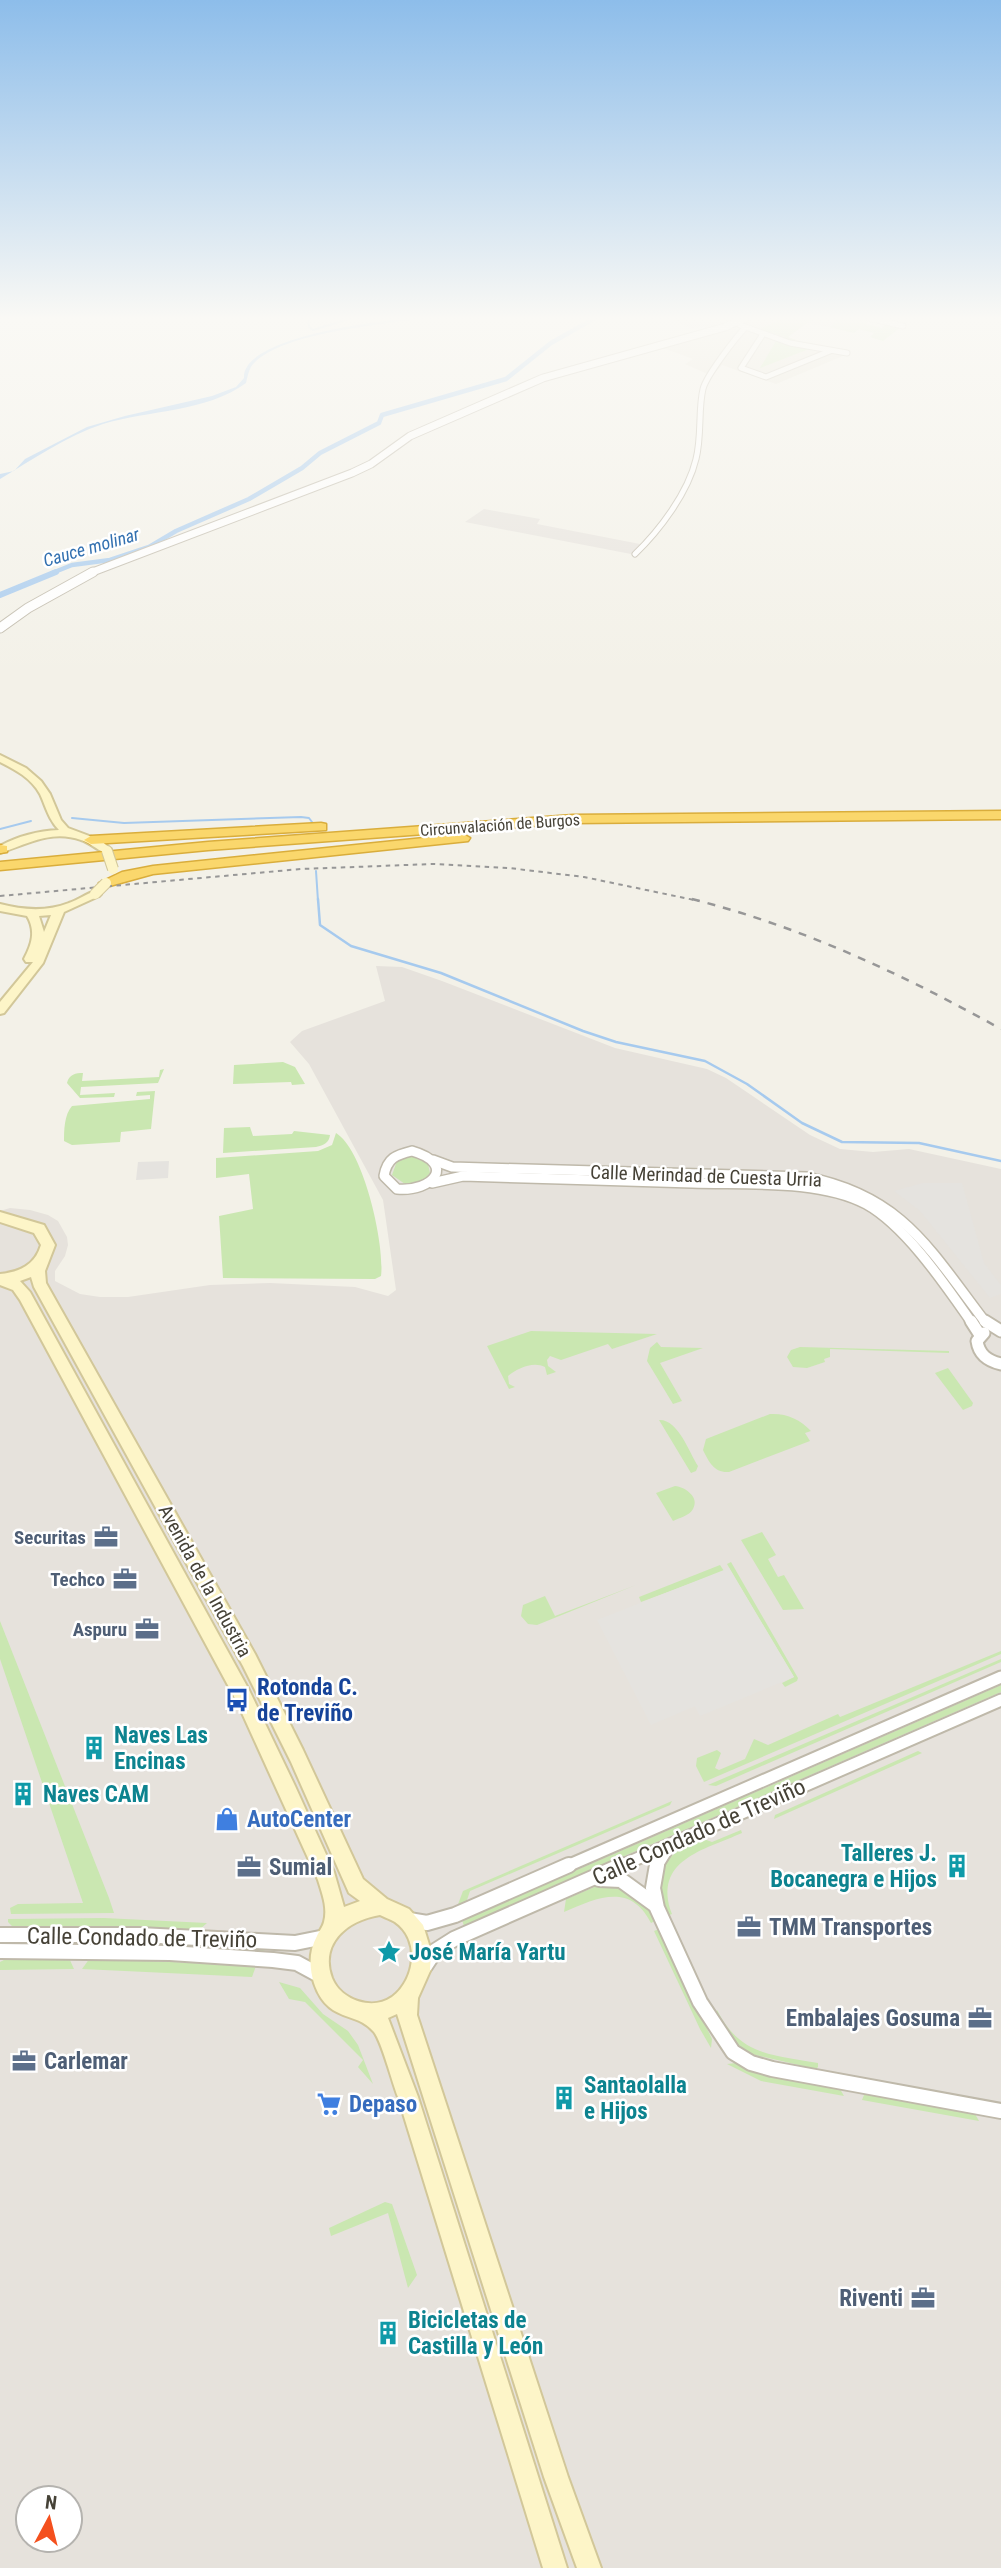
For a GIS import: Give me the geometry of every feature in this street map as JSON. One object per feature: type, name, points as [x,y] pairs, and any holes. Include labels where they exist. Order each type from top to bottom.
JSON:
[{"type":"highway","name":"Circunvalación de Burgos","points":[[0,866],[208,846],[573,819],[1001,815]]},
{"type":"highway","points":[[91,839],[303,827],[573,819]]},
{"type":"highway","name":"Circunvalación de Burgos","points":[[0,873],[339,843],[540,830],[744,825],[1001,826]]},
{"type":"highway","points":[[106,883],[127,875],[153,870],[540,830]]},
{"type":"main road","points":[[0,758],[32,778],[41,787],[58,825],[72,835]]},
{"type":"main road","points":[[1,849],[31,837],[43,828],[53,812]]},
{"type":"main road","points":[[0,907],[30,912],[60,910],[95,894],[106,883],[113,869],[107,851],[91,839],[72,835],[31,837]]},
{"type":"main road","points":[[0,1010],[39,961],[47,945],[51,923],[60,910]]},
{"type":"main road","points":[[0,996],[26,964],[37,945],[40,928],[30,912]]},
{"type":"main road","points":[[0,1217],[7,1225],[29,1224],[39,1229],[48,1245],[39,1265],[27,1273],[0,1279]]},
{"type":"main road","name":"Avenida de la Industria","points":[[46,1254],[38,1271],[38,1283],[249,1660],[297,1756],[356,1886],[380,1906]]},
{"type":"main road","name":"Avenida de la Industria","points":[[0,1279],[18,1286],[25,1296],[226,1661],[327,1879],[335,1908],[329,1932]]},
{"type":"main road","points":[[411,1991],[386,2010],[366,2013],[339,2003],[327,1989],[322,1976],[321,1954],[329,1932],[346,1913],[363,1907],[380,1906],[400,1913],[408,1919],[418,1934],[422,1954],[407,2015],[556,2477],[589,2568]]},
{"type":"main road","points":[[366,2013],[382,2026],[408,2096],[555,2568]]},
{"type":"street","points":[[0,628],[28,608],[92,572],[151,552],[204,528],[282,502],[339,478],[371,464],[407,438]]},
{"type":"street","points":[[635,554],[658,531],[688,479],[700,438]]},
{"type":"street","points":[[404,1152],[421,1153],[433,1160],[438,1173],[432,1183],[412,1191],[397,1189],[387,1181],[383,1170],[390,1159],[404,1152]]},
{"type":"street","name":"Calle Merindad de Cuesta Urria","points":[[433,1160],[448,1166],[464,1167],[806,1177],[839,1183],[874,1198],[900,1216],[986,1322],[1001,1332]]},
{"type":"street","name":"Calle Merindad de Cuesta Urria","points":[[432,1183],[451,1177],[477,1177],[813,1187],[844,1194],[875,1209],[891,1222],[981,1335],[977,1348],[982,1356],[998,1364]]},
{"type":"street","points":[[981,1335],[991,1331],[1001,1332]]},
{"type":"street","name":"Calle Condado de Treviño","points":[[408,1919],[427,1923],[455,1915],[1001,1677]]},
{"type":"street","name":"Calle Condado de Treviño","points":[[411,1991],[428,1960],[443,1944],[1001,1700]]},
{"type":"street","points":[[671,1844],[661,1856],[654,1873],[654,1904],[711,2025],[724,2043],[742,2058],[772,2069],[1001,2111]]},
{"type":"street","points":[[589,1880],[621,1880],[654,1904]]},
{"type":"street","name":"Calle Condado de Treviño","points":[[0,1936],[140,1935],[295,1943],[329,1932]]},
{"type":"street","name":"Calle Condado de Treviño","points":[[0,1951],[170,1953],[273,1960],[297,1963],[322,1976]]},
{"type":"shaded area","points":[[484,509],[540,519],[537,524],[640,544],[631,554],[465,522]]},
{"type":"shaded area","points":[[376,966],[402,967],[615,1048],[707,1069],[726,1078],[810,1135],[840,1149],[873,1152],[909,1149],[1001,1169],[1001,2568],[0,2568],[0,1211],[10,1208],[30,1210],[58,1221],[67,1237],[68,1245],[65,1256],[55,1271],[55,1281],[80,1294],[128,1297],[210,1285],[270,1283],[355,1287],[388,1296],[396,1290],[383,1200],[309,1064],[290,1042],[302,1031],[385,1001]]},
{"type":"shaded area","points":[[169,1161],[168,1178],[136,1180],[138,1162]]},
{"type":"shaded area","points":[[923,1183],[962,1183],[984,1263],[1001,1285],[1001,1294],[990,1298],[920,1211],[894,1191]]},
{"type":"shaded area","points":[[729,1568],[794,1677],[700,1716],[695,1706],[651,1725],[597,1620]]},
{"type":"green space","points":[[283,1062],[295,1067],[305,1084],[233,1084],[234,1065]]},
{"type":"green space","points":[[164,1069],[158,1083],[81,1087],[80,1095],[115,1093],[114,1097],[80,1098],[67,1083],[71,1076],[78,1073],[83,1073],[82,1081],[159,1077],[160,1070]]},
{"type":"green space","points":[[155,1091],[151,1129],[121,1132],[120,1142],[72,1145],[64,1141],[66,1118],[72,1106],[150,1099],[150,1095],[136,1096],[137,1092]]},
{"type":"green space","points":[[250,1127],[253,1136],[292,1134],[294,1131],[330,1135],[326,1143],[316,1147],[223,1153],[224,1128]]},
{"type":"green space","points":[[336,1133],[346,1143],[364,1178],[380,1243],[381,1276],[375,1279],[223,1278],[219,1216],[253,1209],[249,1174],[216,1178],[216,1158],[318,1151],[332,1145]]},
{"type":"green space","points":[[408,1157],[428,1164],[430,1173],[423,1181],[405,1184],[392,1175],[397,1161]]},
{"type":"green space","points":[[531,1331],[657,1334],[612,1349],[608,1344],[561,1360],[550,1356],[547,1360],[548,1366],[556,1372],[547,1375],[545,1367],[526,1366],[508,1376],[509,1384],[515,1387],[509,1389],[487,1346]]},
{"type":"green space","points":[[657,1342],[661,1347],[703,1348],[660,1363],[682,1401],[673,1404],[647,1361],[650,1348]]},
{"type":"green space","points":[[800,1347],[949,1353],[830,1349],[830,1357],[824,1359],[825,1362],[807,1368],[793,1367],[787,1357],[791,1350]]},
{"type":"green space","points":[[948,1368],[973,1403],[972,1406],[963,1410],[935,1373]]},
{"type":"green space","points":[[770,1414],[787,1416],[802,1423],[811,1431],[805,1433],[810,1441],[729,1472],[719,1471],[707,1459],[703,1450],[706,1439]]},
{"type":"green space","points":[[659,1420],[666,1421],[677,1430],[698,1466],[696,1471],[691,1473]]},
{"type":"green space","points":[[675,1486],[690,1493],[695,1505],[689,1513],[673,1521],[656,1493]]},
{"type":"green space","points":[[762,1532],[776,1555],[768,1559],[778,1577],[784,1575],[804,1609],[783,1610],[741,1540]]},
{"type":"green space","points":[[731,1562],[798,1678],[785,1687],[782,1683],[794,1677],[727,1564]]},
{"type":"green space","points":[[720,1565],[724,1571],[641,1602],[639,1597]]},
{"type":"green space","points":[[636,1585],[537,1625],[528,1624],[521,1616],[523,1605],[545,1596],[555,1616]]},
{"type":"green space","points":[[0,1621],[114,1913],[11,1914],[10,1908],[18,1904],[83,1903],[0,1659]]},
{"type":"green space","points":[[1001,1651],[1001,1654],[704,1782],[696,1766],[697,1758],[717,1750],[721,1753],[715,1768],[719,1770],[745,1759],[754,1739],[768,1745],[838,1714],[840,1717]]},
{"type":"green space","points":[[1001,1659],[1001,1662],[716,1786],[708,1785]]},
{"type":"green space","points":[[1001,1685],[1001,1692],[464,1926],[462,1920]]},
{"type":"green space","points":[[918,1751],[922,1753],[774,1819],[775,1815]]},
{"type":"green space","points":[[672,1801],[670,1805],[470,1891],[466,1903],[457,1907],[463,1891]]},
{"type":"green space","points":[[741,1830],[742,1833],[698,1852],[675,1869],[669,1881],[668,1896],[672,1914],[667,1916],[662,1901],[660,1877],[668,1860],[676,1852],[701,1838],[712,1842]]},
{"type":"green space","points":[[604,1883],[620,1887],[635,1896],[647,1907],[655,1921],[651,1923],[643,1910],[623,1898],[600,1899],[564,1912],[566,1899]]},
{"type":"green space","points":[[104,1918],[207,1923],[199,1930],[13,1927],[8,1922],[8,1919]]},
{"type":"green space","points":[[659,1929],[712,2039],[711,2048],[654,1931]]},
{"type":"green space","points":[[0,1942],[139,1942],[265,1948],[264,1952],[125,1944],[0,1945]]},
{"type":"green space","points":[[69,1958],[74,1969],[0,1970],[0,1962],[6,1959]]},
{"type":"green space","points":[[90,1958],[256,1966],[252,1977],[82,1969]]},
{"type":"green space","points":[[279,1982],[300,1988],[323,2014],[348,2031],[358,2045],[373,2084],[358,2067],[363,2060],[305,2002],[289,1999]]},
{"type":"green space","points":[[717,2010],[736,2037],[747,2045],[772,2055],[818,2063],[818,2067],[816,2069],[751,2054],[735,2045],[715,2017]]},
{"type":"green space","points":[[736,2063],[762,2074],[840,2089],[844,2096],[761,2081],[727,2064]]},
{"type":"green space","points":[[864,2095],[975,2114],[979,2121],[862,2100]]},
{"type":"green space","points":[[385,2202],[392,2204],[417,2275],[408,2288],[388,2213],[331,2236],[329,2228]]},
{"type":"water","points":[[66,438],[71,438],[15,470],[25,459]]},
{"type":"water","points":[[12,472],[0,479],[0,474]]},
{"type":"waterway","name":"Cauce molinar","points":[[52,573],[72,565],[110,560],[149,547],[176,531],[249,499],[302,468],[320,453],[350,438]]},
{"type":"waterway","name":"Cauce molinar","points":[[0,595],[56,572]]},
{"type":"waterway","points":[[72,818],[124,823],[301,817],[309,818],[312,822]]},
{"type":"waterway","points":[[0,829],[31,821]]},
{"type":"waterway","points":[[316,871],[318,901]]},
{"type":"waterway","points":[[318,899],[320,925],[351,946],[441,973],[616,1042],[705,1061],[747,1084],[802,1123],[842,1142],[919,1143],[1001,1161]]},
{"type":"railway","points":[[0,896],[301,869],[433,864],[509,868],[584,877],[699,901]]},
{"type":"railway","points":[[692,899],[773,923],[851,954],[926,989],[1001,1029]]},
{"type":"place","name":"Securitas","points":[[106,1537]]},
{"type":"place","name":"Techco","points":[[125,1579]]},
{"type":"place","name":"Aspuru","points":[[147,1629]]},
{"type":"place","name":"Rotonda C. de Treviño","points":[[237,1700]]},
{"type":"place","name":"Naves Las Encinas","points":[[94,1748]]},
{"type":"place","name":"Naves CAM","points":[[23,1794]]},
{"type":"place","name":"AutoCenter","points":[[227,1819]]},
{"type":"place","name":"Talleres J. Bocanegra e Hijos","points":[[957,1866]]},
{"type":"place","name":"Sumial","points":[[249,1867]]},
{"type":"place","name":"TMM Transportes","points":[[749,1927]]},
{"type":"place","name":"José María Yartu","points":[[389,1952]]},
{"type":"place","name":"Embalajes Gosuma","points":[[980,2018]]},
{"type":"place","name":"Carlemar","points":[[24,2061]]},
{"type":"place","name":"Santaolalla e Hijos","points":[[564,2098]]},
{"type":"place","name":"Depaso","points":[[329,2104]]},
{"type":"place","name":"Riventi","points":[[923,2298]]},
{"type":"place","name":"Bicicletas de Castilla y León","points":[[388,2333]]}]
